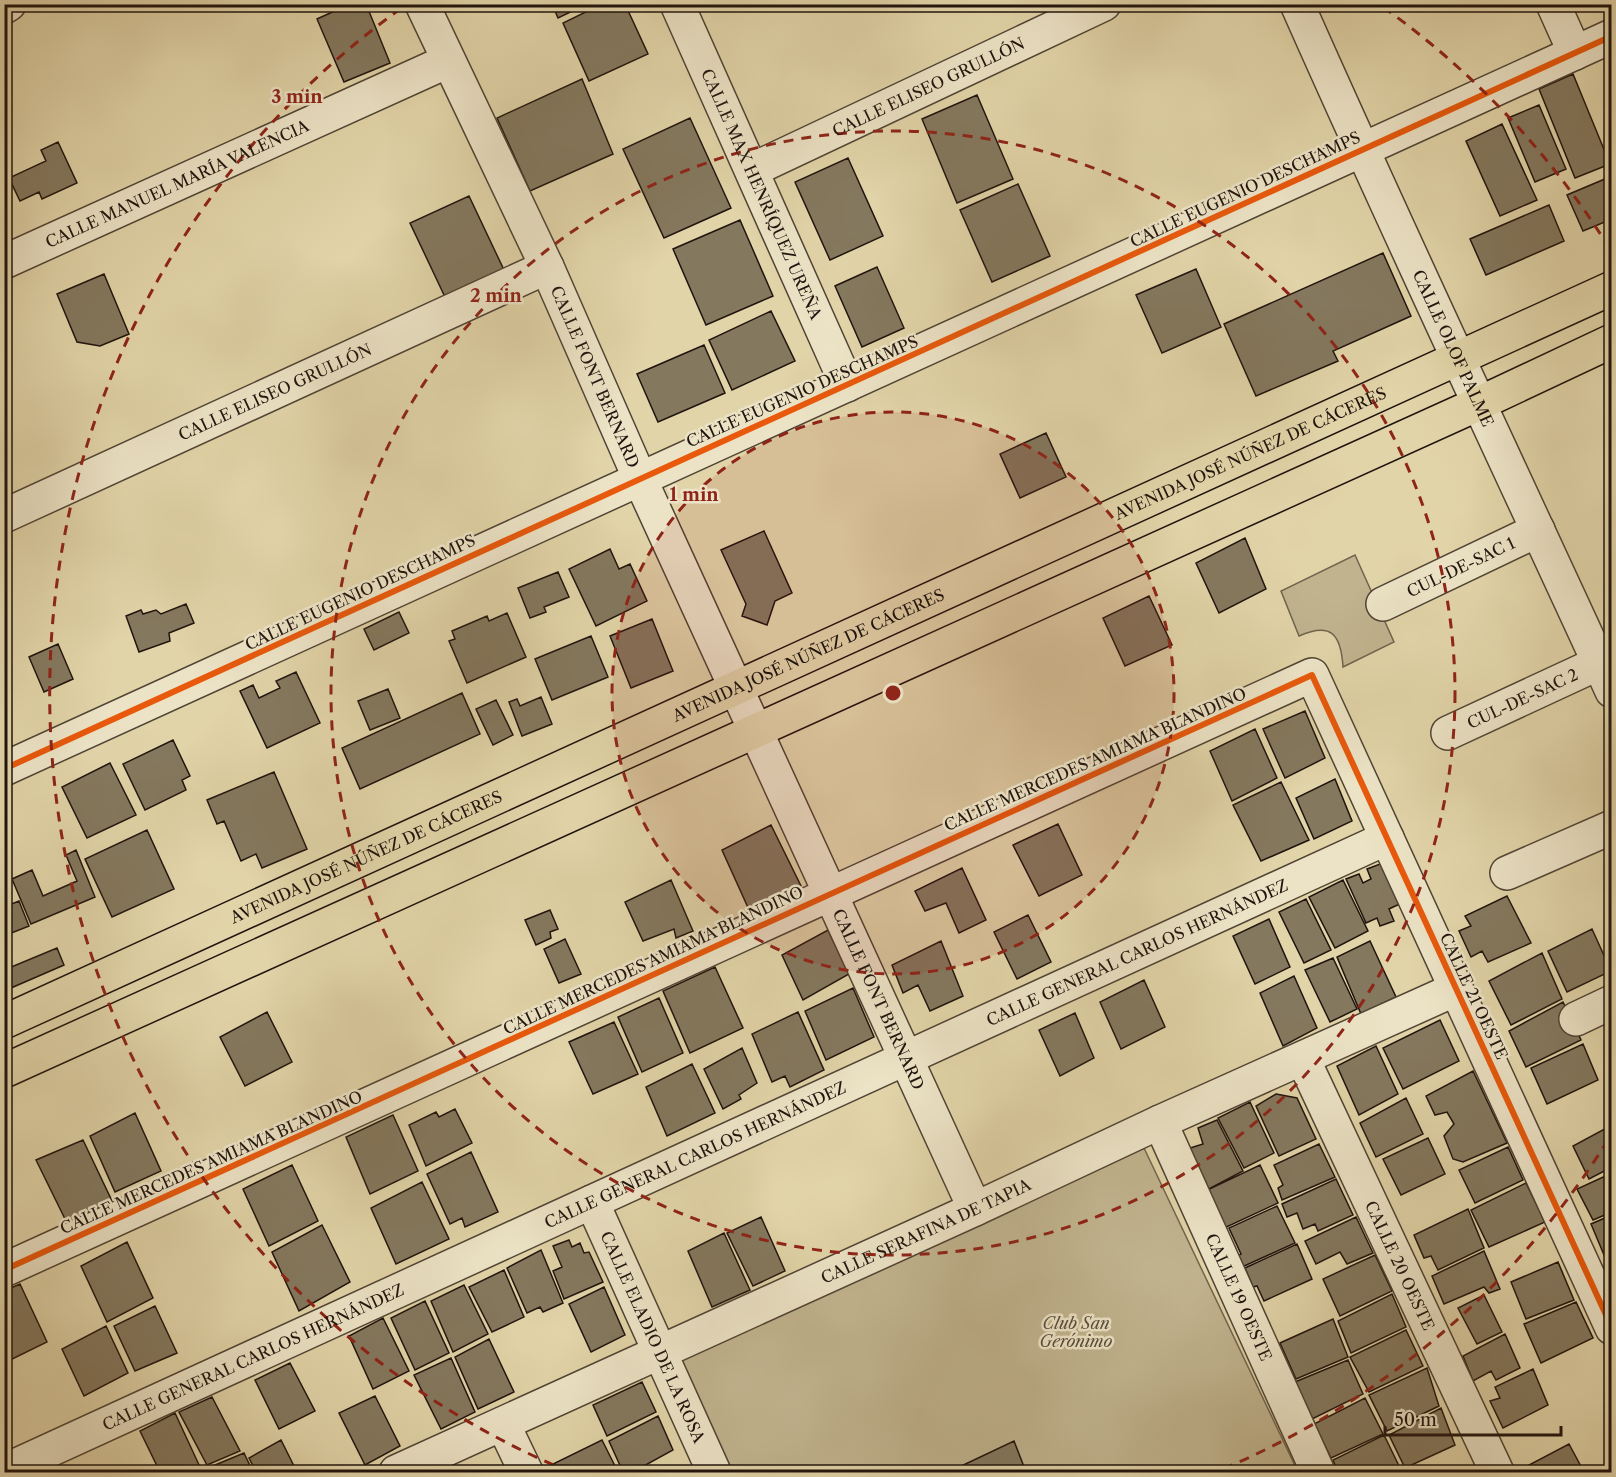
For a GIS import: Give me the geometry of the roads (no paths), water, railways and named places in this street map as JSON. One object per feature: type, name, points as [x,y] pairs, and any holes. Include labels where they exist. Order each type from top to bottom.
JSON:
[{"type":"main road","name":"AVENIDA JOSÉ NÚÑEZ DE CÁCERES","points":[[4,1022],[1611,288]]},
{"type":"main road","points":[[4,1071],[1478,404],[1611,341]]},
{"type":"street","points":[[4,7],[9,4]]},
{"type":"street","name":"CALLE FONT BERNARD","points":[[422,4],[547,267],[640,479],[975,1209]]},
{"type":"street","name":"CALLE MAX HENRÍQUEZ UREÑA","points":[[677,4],[847,385]]},
{"type":"street","name":"CALLE ELISEO GRULLÓN","points":[[752,170],[1104,4]]},
{"type":"street","name":"CALLE OLOF PALME","points":[[1298,4],[1457,359],[1605,677]]},
{"type":"street","points":[[1553,4],[1575,53]]},
{"type":"street","name":"CALLE EUGENIO DESCHAMPS","points":[[4,769],[1611,36]]},
{"type":"street","name":"CALLE MANUEL MARÍA VALENCIA","points":[[4,262],[448,61]]},
{"type":"street","name":"CALLE ELISEO GRULLÓN","points":[[4,516],[547,267]]},
{"type":"street","name":"CUL-DE-SAC 1","points":[[1383,604],[1538,530]]},
{"type":"street","name":"CALLE 21 OESTE","points":[[1312,675],[1611,1328]]},
{"type":"street","name":"CALLE MERCEDES AMIAMA BLANDINO","points":[[4,1270],[1312,675]]},
{"type":"street","name":"CUL-DE-SAC 2","points":[[1448,733],[1605,677]]},
{"type":"street","points":[[1507,873],[1611,827]]},
{"type":"street","name":"CALLE GENERAL CARLOS HERNÁNDEZ","points":[[4,1471],[1387,838]]},
{"type":"street","name":"CALLE SERAFINA DE TAPIA","points":[[396,1473],[975,1209],[1160,1122],[1456,989]]},
{"type":"street","points":[[1576,1019],[1611,1002]]},
{"type":"street","name":"CALLE 20 OESTE","points":[[1303,1059],[1497,1473]]},
{"type":"street","name":"CALLE 19 OESTE","points":[[1160,1122],[1318,1473]]},
{"type":"street","name":"CALLE ELADIO DE LA ROSA","points":[[592,1202],[714,1473]]},
{"type":"street","points":[[504,1424],[526,1473]]},
{"type":"park label","name":"Club San Gerónimo","points":[[1076,1332]]}]
